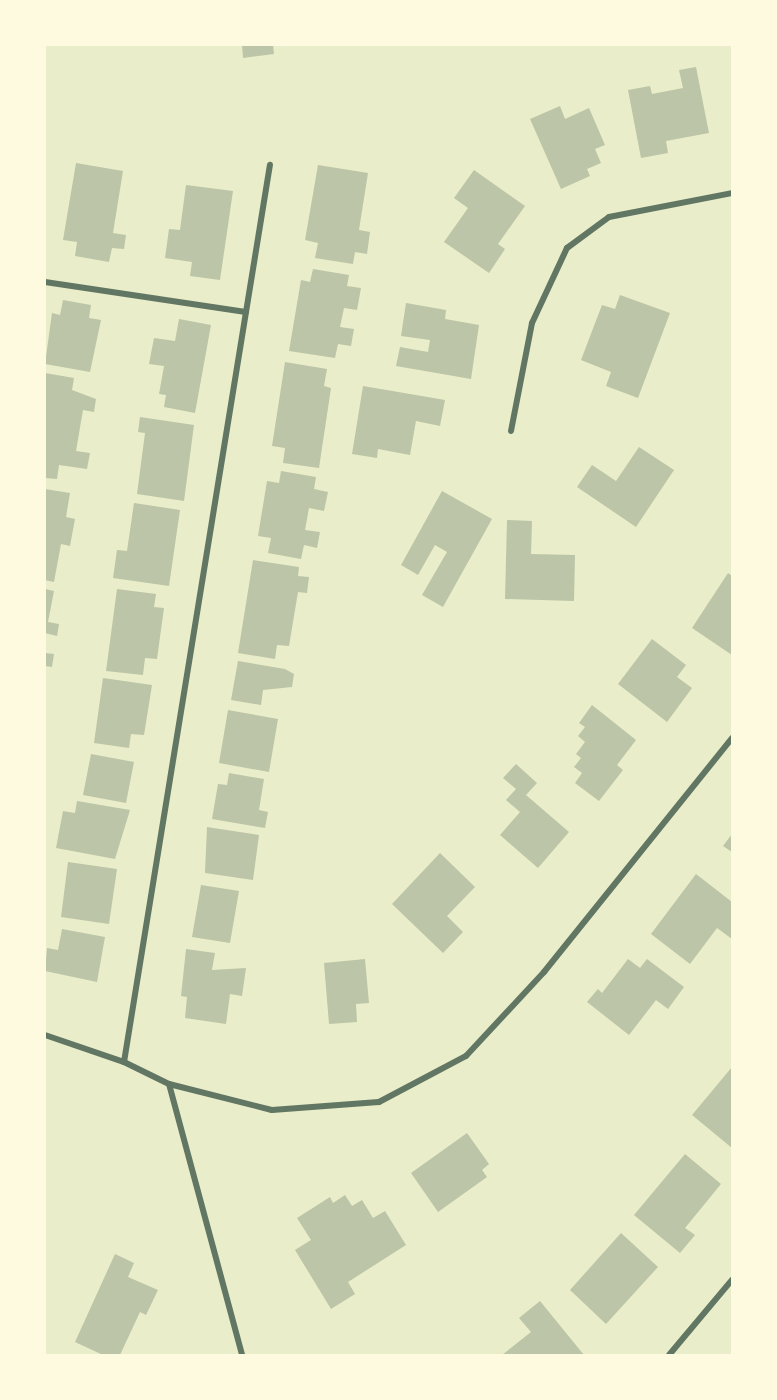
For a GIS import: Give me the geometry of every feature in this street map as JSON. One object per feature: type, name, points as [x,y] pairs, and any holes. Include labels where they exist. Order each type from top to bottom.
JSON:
[{"type":"street","points":[[124,1062],[270,165]]},
{"type":"street","points":[[512,431],[532,323],[567,248],[609,217],[732,193]]},
{"type":"street","points":[[45,282],[246,312]]},
{"type":"street","points":[[45,1035],[124,1062],[169,1084],[272,1110],[379,1102],[466,1056],[544,972],[732,738]]},
{"type":"street","points":[[169,1084],[242,1355]]},
{"type":"street","points":[[669,1355],[732,1280]]},
{"type":"building","points":[[242,45],[273,45],[274,54],[243,58]]},
{"type":"building","points":[[696,67],[709,133],[666,141],[668,153],[641,158],[628,90],[650,86],[652,94],[683,88],[679,70]]},
{"type":"building","points":[[560,106],[565,119],[589,108],[605,145],[595,149],[601,163],[587,169],[590,176],[561,189],[530,119]]},
{"type":"building","points":[[76,163],[123,171],[113,233],[126,235],[124,249],[112,248],[109,262],[75,256],[77,242],[63,240]]},
{"type":"building","points":[[318,165],[368,173],[359,230],[370,232],[367,254],[355,252],[353,264],[315,258],[318,243],[305,240]]},
{"type":"building","points":[[474,170],[525,206],[498,244],[505,249],[489,273],[444,242],[468,208],[454,198]]},
{"type":"building","points":[[186,185],[233,191],[220,280],[190,276],[192,262],[165,258],[169,229],[180,230]]},
{"type":"building","points":[[313,269],[349,275],[347,286],[361,288],[357,310],[344,308],[340,327],[354,329],[351,346],[338,344],[335,358],[289,351],[301,280],[310,282]]},
{"type":"building","points":[[620,295],[670,313],[638,398],[606,386],[611,372],[581,360],[602,305],[615,309]]},
{"type":"building","points":[[63,300],[91,305],[89,318],[101,320],[90,372],[45,364],[52,313],[60,315]]},
{"type":"building","points":[[406,303],[446,310],[445,319],[479,325],[471,379],[396,366],[400,347],[428,352],[430,340],[401,336]]},
{"type":"building","points":[[179,319],[211,325],[195,413],[164,407],[166,395],[159,394],[164,366],[149,364],[154,338],[175,341]]},
{"type":"building","points":[[285,362],[327,369],[324,386],[331,388],[319,468],[283,463],[285,448],[272,446]]},
{"type":"building","points":[[45,373],[74,378],[72,390],[96,399],[94,412],[83,410],[76,451],[90,453],[87,469],[59,465],[57,479],[45,478]]},
{"type":"building","points":[[363,386],[445,400],[440,426],[416,421],[410,455],[378,449],[377,458],[352,454]]},
{"type":"building","points":[[140,417],[194,425],[184,501],[137,494],[145,433],[138,432]]},
{"type":"building","points":[[639,447],[674,470],[636,527],[577,487],[592,465],[616,481]]},
{"type":"building","points":[[281,471],[316,477],[314,489],[328,492],[324,511],[309,508],[305,530],[320,532],[317,548],[304,545],[301,559],[268,553],[271,538],[258,536],[267,481],[279,483]]},
{"type":"building","points":[[45,489],[70,493],[66,517],[75,519],[70,546],[61,544],[54,582],[45,580]]},
{"type":"building","points":[[442,491],[492,519],[443,607],[422,595],[447,552],[435,545],[418,575],[401,565]]},
{"type":"building","points":[[134,503],[180,510],[169,586],[113,578],[117,550],[127,551]]},
{"type":"building","points":[[507,520],[532,521],[531,554],[575,555],[574,601],[505,599]]},
{"type":"building","points":[[253,560],[299,567],[298,576],[309,577],[307,593],[298,592],[289,646],[277,645],[275,659],[238,653]]},
{"type":"building","points":[[728,573],[732,576],[732,655],[692,628]]},
{"type":"building","points":[[45,589],[54,591],[48,622],[59,624],[57,636],[45,633]]},
{"type":"building","points":[[117,589],[156,594],[154,607],[164,608],[157,659],[145,658],[143,675],[106,671]]},
{"type":"building","points":[[652,639],[686,665],[677,677],[692,688],[667,722],[618,684]]},
{"type":"building","points":[[45,653],[54,654],[52,667],[45,666]]},
{"type":"building","points":[[238,661],[285,669],[294,674],[292,687],[263,690],[261,705],[231,700]]},
{"type":"building","points":[[103,678],[152,685],[144,735],[131,734],[129,748],[94,743]]},
{"type":"building","points":[[592,705],[636,740],[617,765],[623,770],[599,801],[575,783],[582,773],[574,767],[581,758],[576,754],[585,742],[578,736],[585,727],[579,723]]},
{"type":"building","points":[[228,710],[278,719],[269,772],[219,763]]},
{"type":"building","points":[[91,754],[134,762],[126,803],[83,795]]},
{"type":"building","points":[[516,764],[537,783],[526,795],[569,832],[538,868],[500,835],[520,812],[506,800],[516,789],[503,778]]},
{"type":"building","points":[[229,773],[264,779],[259,810],[268,812],[265,828],[212,819],[218,784],[227,785]]},
{"type":"building","points":[[77,801],[130,810],[115,859],[56,848],[63,811],[75,813]]},
{"type":"building","points":[[207,827],[259,835],[253,880],[205,873]]},
{"type":"building","points":[[732,834],[732,852],[723,846]]},
{"type":"building","points":[[440,853],[475,887],[447,916],[463,932],[443,953],[392,904]]},
{"type":"building","points":[[68,862],[117,869],[109,924],[61,917]]},
{"type":"building","points":[[696,874],[732,902],[732,939],[717,928],[690,964],[651,934]]},
{"type":"building","points":[[201,885],[239,891],[230,943],[192,937]]},
{"type":"building","points":[[62,929],[105,937],[97,982],[45,971],[47,948],[58,950]]},
{"type":"building","points":[[186,949],[215,953],[212,970],[246,968],[242,996],[230,994],[226,1024],[185,1018],[187,997],[181,996]]},
{"type":"building","points":[[365,959],[369,1003],[356,1004],[357,1022],[329,1024],[324,963]]},
{"type":"building","points":[[628,959],[640,968],[647,959],[684,987],[668,1009],[656,1000],[629,1035],[587,1002],[598,989],[602,993]]},
{"type":"building","points":[[732,1067],[732,1148],[692,1115]]},
{"type":"building","points":[[467,1133],[489,1164],[482,1170],[487,1177],[438,1212],[411,1173]]},
{"type":"building","points":[[685,1154],[721,1184],[685,1228],[695,1235],[680,1253],[634,1215]]},
{"type":"building","points":[[345,1195],[352,1206],[362,1200],[373,1218],[385,1211],[406,1245],[348,1282],[355,1294],[331,1309],[295,1250],[311,1240],[297,1218],[330,1197],[333,1203]]},
{"type":"building","points":[[621,1233],[658,1267],[606,1324],[570,1290]]},
{"type":"building","points":[[115,1254],[134,1263],[128,1277],[158,1290],[146,1315],[140,1312],[120,1355],[103,1355],[75,1342]]},
{"type":"building","points":[[540,1301],[584,1355],[502,1355],[531,1332],[519,1318]]}]
